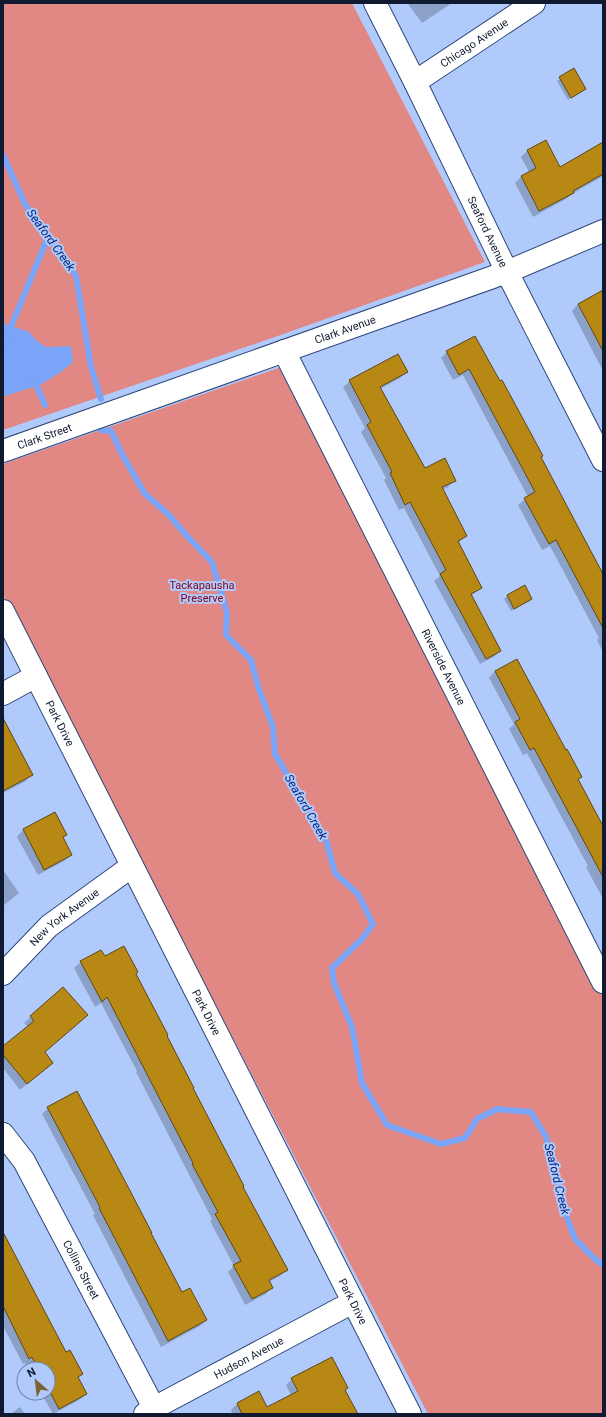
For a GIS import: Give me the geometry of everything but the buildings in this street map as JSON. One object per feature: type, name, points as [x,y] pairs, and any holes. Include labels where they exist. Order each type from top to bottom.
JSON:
[{"type":"street","name":"Seaford Avenue","points":[[375,3],[507,272],[603,460]]},
{"type":"street","name":"Chicago Avenue","points":[[415,82],[534,3]]},
{"type":"street","name":"Clark Avenue","points":[[85,422],[507,272],[603,231]]},
{"type":"street","name":"Riverside Avenue","points":[[284,351],[603,982]]},
{"type":"street","name":"Clark Street","points":[[3,451],[85,422]]},
{"type":"street","name":"Park Drive","points":[[3,611],[410,1414]]},
{"type":"street","points":[[3,694],[36,676]]},
{"type":"street","name":"New York Avenue","points":[[3,974],[49,926],[132,866]]},
{"type":"street","name":"Collins Street","points":[[3,1134],[24,1161],[149,1411]]},
{"type":"street","name":"Hudson Avenue","points":[[149,1411],[353,1302]]},
{"type":"green space","points":[[3,3],[352,3],[485,262],[275,337],[3,430]]},
{"type":"green space","name":"Tackapausha Preserve","points":[[287,365],[603,991],[603,1414],[428,1414],[3,595],[3,464]]},
{"type":"water","points":[[3,323],[29,332],[37,341],[46,347],[71,346],[73,362],[61,372],[40,385],[3,396]]},
{"type":"waterway","name":"Seaford Creek","points":[[3,155],[25,204],[76,276],[91,367],[101,399]]},
{"type":"waterway","points":[[3,346],[48,237]]},
{"type":"waterway","points":[[33,381],[45,405]]},
{"type":"waterway","points":[[101,430],[111,431]]},
{"type":"waterway","name":"Seaford Creek","points":[[111,431],[123,456],[145,494],[168,514],[212,562],[227,613],[226,635],[251,660],[259,689],[273,727],[275,754],[326,840],[335,873],[358,894],[373,924],[362,939],[332,968],[334,983],[352,1027],[362,1083],[387,1125],[441,1144],[465,1138],[477,1119],[497,1109],[531,1112],[546,1137],[566,1215],[575,1239],[603,1265]]}]
